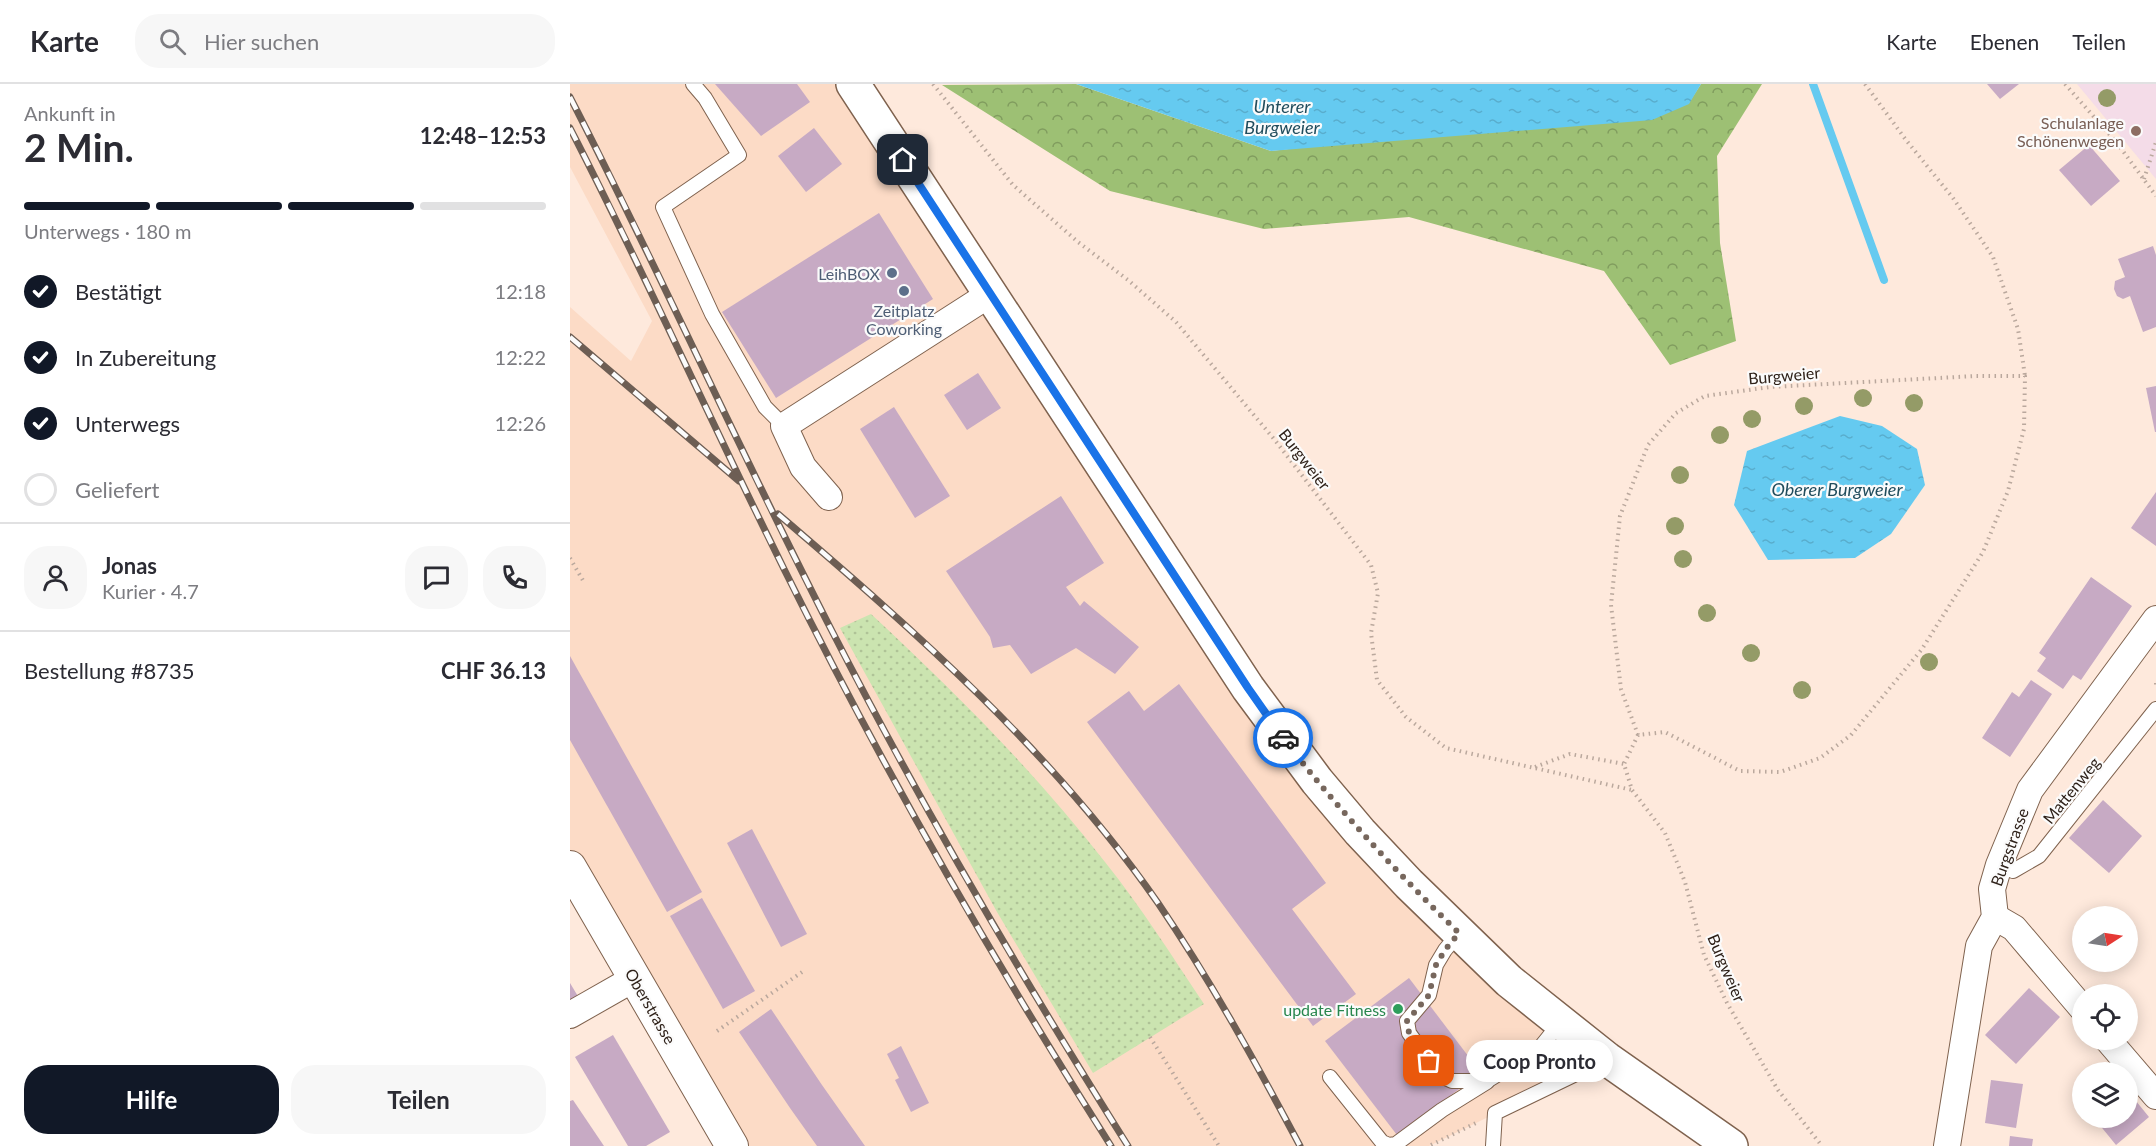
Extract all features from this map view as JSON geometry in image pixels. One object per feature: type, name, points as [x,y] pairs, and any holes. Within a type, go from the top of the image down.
[{"type":"main road","points":[[853,84],[1248,688],[1317,781],[1360,832],[1409,884],[1509,981],[1607,1059],[1731,1146]]},
{"type":"street","points":[[829,497],[803,467],[784,426],[990,294]]},
{"type":"street","name":"Burgstrasse","points":[[1995,917],[1992,889],[1999,865],[2030,790],[2156,619]]},
{"type":"street","name":"Oberstrasse","points":[[570,867],[732,1146]]},
{"type":"street","points":[[1947,1146],[1979,946],[1995,917],[2014,928],[2072,996]]},
{"type":"street","points":[[570,1015],[635,978]]},
{"type":"street","points":[[2117,1050],[2156,1096]]},
{"type":"lane","points":[[693,84],[705,98],[739,155],[663,207],[712,314],[765,407],[784,426]]},
{"type":"lane","name":"Mattenweg","points":[[1999,865],[2013,871],[2039,856],[2156,710]]},
{"type":"lane","points":[[1459,933],[1436,965],[1429,995],[1407,1021],[1409,1033],[1439,1075],[1452,1081],[1487,1081]]},
{"type":"lane","points":[[1330,1077],[1382,1142],[1389,1145],[1395,1144],[1448,1106],[1525,1060],[1539,1049],[1560,1023]]},
{"type":"lane","points":[[1493,1146],[1495,1113],[1607,1059]]},
{"type":"path","name":"Burgweier","points":[[933,84],[1013,185],[1078,243],[1128,280],[1176,322],[1274,439],[1371,565],[1378,593],[1371,633],[1377,680],[1406,717],[1446,748],[1632,790]]},
{"type":"path","points":[[1534,768],[1570,754],[1624,764],[1638,735],[1665,732],[1740,771],[1780,772],[1820,758],[1851,735],[1922,649],[1983,552],[2008,491],[2024,429],[2025,376],[2018,329],[1993,257],[1953,198],[1865,84]]},
{"type":"path","points":[[2065,84],[2116,143],[2156,196]]},
{"type":"path","points":[[2144,179],[2156,142]]},
{"type":"path","name":"Burgweier","points":[[1638,735],[1622,689],[1611,605],[1620,516],[1648,445],[1676,412],[1705,396],[1770,387],[1976,375],[2025,376]]},
{"type":"path","points":[[570,558],[585,584]]},
{"type":"path","name":"Burgweier","points":[[1624,764],[1632,790],[1665,833],[1685,882],[1704,955],[1727,1003],[1778,1090],[1822,1146]]},
{"type":"path","points":[[717,1031],[805,970]]},
{"type":"path","points":[[1150,1037],[1219,1146]]},
{"type":"path","points":[[1429,1146],[1495,1113]]},
{"type":"shaded area","points":[[570,84],[853,84],[1282,735],[1607,1059],[1429,1146],[732,1146],[570,867],[570,307],[631,361],[652,321],[570,167]]},
{"type":"shaded area","name":"Schulanlage Schönenwegen","points":[[2077,84],[2156,84],[2156,179]]},
{"type":"green space","points":[[1076,84],[1271,151],[1688,104],[1701,84],[1762,84],[1717,156],[1720,243],[1736,341],[1670,365],[1604,271],[1409,217],[1264,229],[1110,191],[942,85]]},
{"type":"green space","points":[[871,614],[963,703],[1022,764],[1078,828],[1131,896],[1204,1004],[1093,1073],[997,912],[840,628]]},
{"type":"water","name":"Unterer Burgweier","points":[[1076,84],[1701,84],[1689,104],[1652,120],[1271,151]]},
{"type":"water","name":"Oberer Burgweier","points":[[1840,416],[1882,426],[1917,449],[1925,485],[1891,534],[1855,558],[1768,560],[1734,505],[1747,451]]},
{"type":"building","points":[[715,84],[797,84],[810,102],[761,136]]},
{"type":"building","points":[[1987,84],[2019,84],[2000,99]]},
{"type":"building","points":[[814,128],[842,164],[806,192],[778,156]]},
{"type":"building","points":[[2089,145],[2120,181],[2091,206],[2059,170]]},
{"type":"building","points":[[879,213],[933,299],[776,398],[722,312]]},
{"type":"building","points":[[2153,246],[2156,255],[2156,327],[2143,332],[2130,296],[2123,299],[2117,296],[2114,289],[2115,281],[2125,277],[2118,259]]},
{"type":"building","points":[[978,373],[1001,408],[967,430],[944,395]]},
{"type":"building","points":[[2156,386],[2156,432],[2155,432],[2146,388]]},
{"type":"building","points":[[894,407],[950,496],[915,518],[860,429]]},
{"type":"building","points":[[2156,492],[2156,546],[2131,528]]},
{"type":"building","points":[[1061,496],[1104,563],[1066,587],[1080,606],[1084,601],[1139,647],[1115,674],[1076,648],[1031,674],[1010,645],[993,648],[990,637],[946,571]]},
{"type":"building","points":[[2091,577],[2132,606],[2081,680],[2073,675],[2063,689],[2037,671],[2046,658],[2039,653]]},
{"type":"building","points":[[570,656],[702,892],[667,912],[570,740]]},
{"type":"building","points":[[2031,680],[2052,694],[2010,757],[1982,738],[2012,692],[2019,697]]},
{"type":"building","points":[[1179,684],[1326,883],[1292,909],[1356,994],[1313,1026],[1087,722],[1129,691],[1144,711]]},
{"type":"building","points":[[2103,800],[2142,836],[2109,873],[2069,838]]},
{"type":"building","points":[[752,829],[807,934],[781,947],[727,843]]},
{"type":"building","points":[[702,898],[755,991],[723,1009],[670,916]]},
{"type":"building","points":[[1409,978],[1481,1073],[1397,1135],[1325,1041]]},
{"type":"building","points":[[570,983],[579,998],[570,1003]]},
{"type":"building","points":[[2029,988],[2060,1017],[2016,1064],[1985,1035]]},
{"type":"building","points":[[771,1009],[865,1146],[817,1146],[790,1108],[739,1032]]},
{"type":"building","points":[[613,1035],[670,1132],[646,1146],[628,1146],[575,1057]]},
{"type":"building","points":[[901,1046],[929,1103],[911,1112],[895,1080],[899,1078],[887,1054]]},
{"type":"building","points":[[1991,1080],[2023,1084],[2016,1128],[1985,1123]]},
{"type":"building","points":[[573,1100],[604,1146],[570,1146],[570,1101]]},
{"type":"building","points":[[2138,1104],[2149,1117],[2138,1126]]},
{"type":"building","points":[[2102,1128],[2136,1128],[2116,1145]]},
{"type":"building","points":[[2010,1136],[2033,1139],[2032,1146],[2009,1146]]},
{"type":"waterway","points":[[1813,84],[1884,280]]},
{"type":"railway","points":[[570,97],[799,566],[867,699],[975,893],[1128,1146]]},
{"type":"railway","points":[[570,128],[822,645],[900,791],[982,935],[1111,1146]]},
{"type":"railway","points":[[570,337],[739,481]]},
{"type":"railway","points":[[778,514],[931,649],[1028,745],[1074,795],[1117,848],[1178,932],[1267,1084],[1300,1146]]},
{"type":"way so far","points":[[1283,738],[1360,832],[1459,933],[1436,965],[1429,995],[1407,1021],[1409,1033],[1429,1061]]},
{"type":"place","name":"Schulanlage Schönenwegen","points":[[2136,131]]},
{"type":"place","name":"LeihBOX","points":[[892,273]]},
{"type":"place","name":"Zeitplatz Coworking","points":[[904,291]]},
{"type":"place","name":"update Fitness","points":[[1398,1009]]},
{"type":"place","name":"Coop Pronto","points":[[1429,1061]]},
{"type":"route","points":[[903,160],[1283,738]]}]
